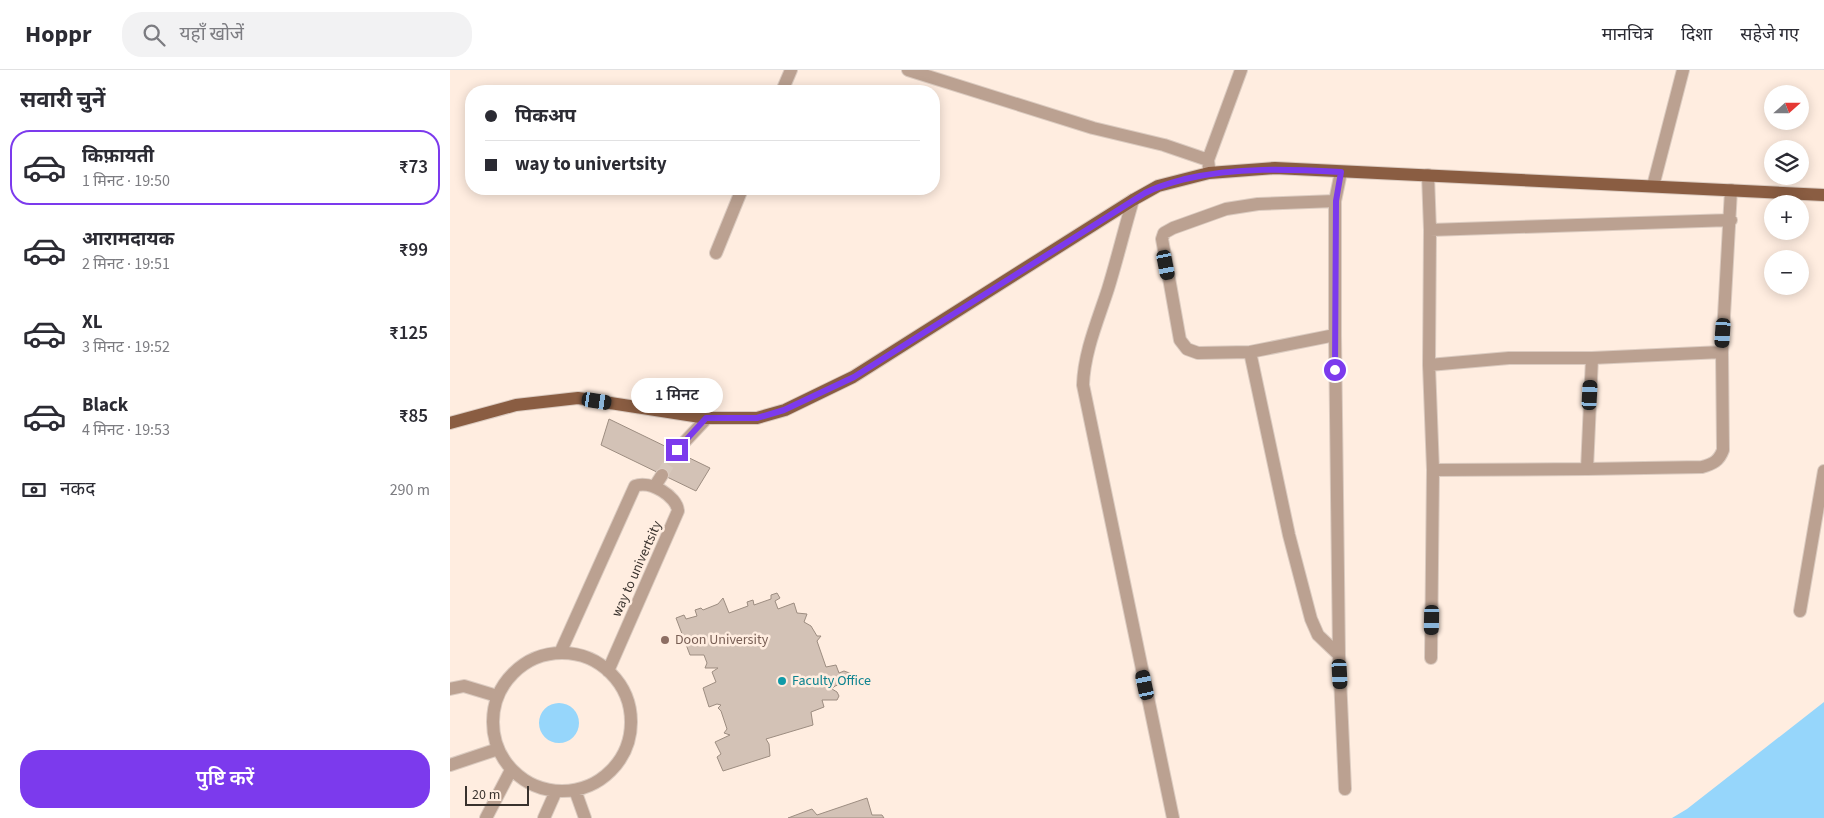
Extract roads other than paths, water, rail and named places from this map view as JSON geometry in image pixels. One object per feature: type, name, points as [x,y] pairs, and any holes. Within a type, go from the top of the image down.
[{"type":"main road","points":[[450,423],[516,405],[578,398],[706,418],[757,418],[784,410],[854,377],[1158,186],[1210,173],[1275,168],[1824,195]]},
{"type":"street","points":[[785,85],[791,70]]},
{"type":"street","points":[[908,70],[930,73],[1094,128],[1164,145],[1208,160]]},
{"type":"street","points":[[1210,173],[1208,160],[1241,70]]},
{"type":"street","points":[[1653,186],[1683,70]]},
{"type":"street","points":[[1341,172],[1336,201],[1335,334],[1339,655],[1345,789]]},
{"type":"street","points":[[1428,176],[1433,470],[1431,658]]},
{"type":"street","points":[[1433,470],[1702,467],[1715,463],[1720,458],[1723,450],[1722,352],[1731,220],[1731,190]]},
{"type":"street","points":[[716,253],[740,195]]},
{"type":"street","points":[[1133,200],[1087,353],[1083,385],[1173,818]]},
{"type":"street","points":[[1335,334],[1250,352],[1192,352],[1183,346],[1180,340],[1162,246],[1162,236],[1173,228],[1226,209],[1258,204],[1336,201]]},
{"type":"street","points":[[1430,230],[1731,220]]},
{"type":"street","points":[[1250,352],[1289,535],[1311,619],[1318,635],[1339,655]]},
{"type":"street","points":[[1430,365],[1509,358],[1592,358],[1722,352]]},
{"type":"street","points":[[1587,469],[1592,358]]},
{"type":"street","points":[[677,450],[706,418]]},
{"type":"street","points":[[1800,611],[1824,471]]},
{"type":"street","points":[[560,653],[635,486],[639,484],[655,486],[662,475]]},
{"type":"street","name":"way to univertsity","points":[[608,671],[678,511],[676,502],[655,486]]},
{"type":"street","points":[[560,653],[578,654],[594,661],[619,682],[626,696],[631,726],[623,755],[614,768],[603,778],[590,786],[575,790],[556,791],[529,783],[511,770],[498,749],[493,733],[493,721],[498,696],[512,673],[534,658],[560,653]]},
{"type":"street","points":[[450,689],[464,686],[498,696]]},
{"type":"street","points":[[450,766],[498,749]]},
{"type":"street","points":[[486,818],[511,770]]},
{"type":"street","points":[[575,790],[585,818]]},
{"type":"street","points":[[544,818],[556,791]]},
{"type":"water","points":[[1824,702],[1824,818],[1672,818],[1687,809]]},
{"type":"water","points":[[559,703],[570,706],[576,712],[579,723],[576,734],[570,740],[559,743],[548,740],[542,734],[539,723],[542,712],[548,706]]},
{"type":"tunnel","points":[[662,475],[677,450]]},
{"type":"place","name":"Doon University","points":[[665,640]]},
{"type":"place","name":"Faculty Office","points":[[782,681]]}]
